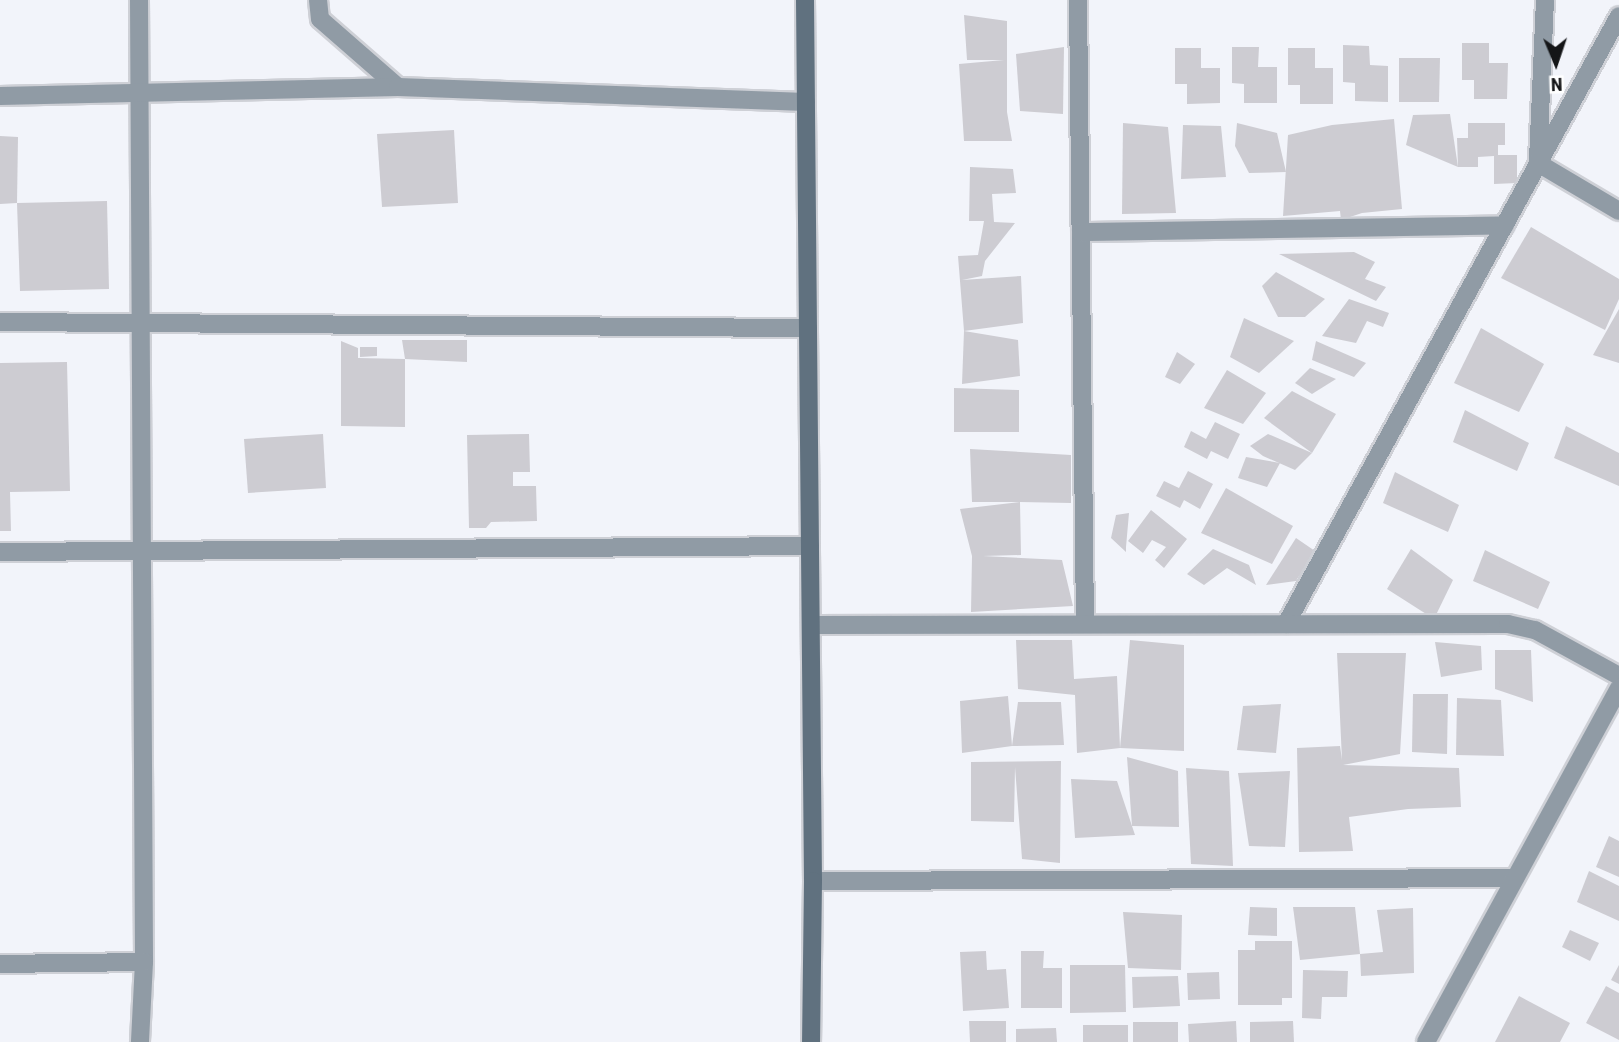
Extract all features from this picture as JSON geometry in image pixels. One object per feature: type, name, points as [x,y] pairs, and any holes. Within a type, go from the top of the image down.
[{"type":"street","points":[[139,0],[144,962],[140,1042]]},
{"type":"street","points":[[318,0],[320,19],[398,87]]},
{"type":"street","points":[[805,0],[813,881],[811,1042]]},
{"type":"street","points":[[1078,0],[1085,624]]},
{"type":"street","points":[[1538,163],[1545,0]]},
{"type":"street","points":[[1286,624],[1619,16]]},
{"type":"street","points":[[0,96],[398,87],[806,102]]},
{"type":"street","points":[[1538,163],[1619,211]]},
{"type":"street","points":[[1081,232],[1505,225]]},
{"type":"street","points":[[0,322],[808,328]]},
{"type":"street","points":[[0,552],[810,546]]},
{"type":"street","points":[[811,625],[1508,624],[1535,630],[1619,676]]},
{"type":"street","points":[[1426,1042],[1619,688]]},
{"type":"street","points":[[813,881],[1515,878]]},
{"type":"street","points":[[0,964],[144,962]]},
{"type":"building","points":[[964,15],[1007,21],[1007,112],[1012,141],[964,141],[959,64],[1004,60],[967,60]]},
{"type":"building","points":[[1462,43],[1489,43],[1489,63],[1508,63],[1507,99],[1474,99],[1474,80],[1462,80]]},
{"type":"building","points":[[1343,45],[1369,46],[1370,65],[1388,66],[1388,102],[1355,101],[1355,83],[1343,82]]},
{"type":"building","points":[[1064,47],[1063,114],[1020,111],[1016,54]]},
{"type":"building","points":[[1232,47],[1259,47],[1258,67],[1277,67],[1277,103],[1244,103],[1244,84],[1232,83]]},
{"type":"building","points":[[1175,48],[1201,48],[1201,68],[1220,68],[1220,103],[1187,104],[1187,84],[1175,84]]},
{"type":"building","points":[[1288,48],[1315,48],[1315,68],[1333,68],[1333,104],[1300,104],[1300,85],[1288,85]]},
{"type":"building","points":[[1399,58],[1440,58],[1439,102],[1399,102]]},
{"type":"building","points":[[1450,114],[1458,167],[1406,145],[1413,115]]},
{"type":"building","points":[[1394,119],[1402,209],[1362,213],[1341,220],[1340,211],[1283,216],[1288,135],[1332,125]]},
{"type":"building","points":[[1123,123],[1168,127],[1176,213],[1122,214]]},
{"type":"building","points":[[1237,123],[1277,133],[1286,172],[1249,173],[1235,146]]},
{"type":"building","points":[[1468,123],[1505,123],[1505,145],[1498,145],[1498,155],[1517,155],[1517,183],[1494,184],[1494,156],[1478,157],[1478,167],[1458,167],[1457,138],[1468,138]]},
{"type":"building","points":[[1183,125],[1221,126],[1226,177],[1181,179]]},
{"type":"building","points":[[454,130],[458,203],[382,207],[377,134]]},
{"type":"building","points":[[0,136],[18,137],[17,203],[0,204]]},
{"type":"building","points":[[970,167],[1013,169],[1016,193],[992,194],[994,222],[1015,223],[985,261],[982,276],[962,280],[1021,276],[1023,323],[964,331],[958,256],[978,255],[984,221],[969,221]]},
{"type":"building","points":[[107,201],[109,289],[20,291],[17,203]]},
{"type":"building","points":[[1531,227],[1619,279],[1619,299],[1605,330],[1501,278]]},
{"type":"building","points":[[1354,252],[1375,262],[1365,279],[1386,287],[1376,301],[1279,254]]},
{"type":"building","points":[[1276,272],[1325,299],[1305,317],[1278,317],[1262,286]]},
{"type":"building","points":[[1349,299],[1389,313],[1383,327],[1367,321],[1356,343],[1322,336]]},
{"type":"building","points":[[1619,309],[1619,363],[1593,355]]},
{"type":"building","points":[[1244,318],[1294,341],[1259,373],[1230,357]]},
{"type":"building","points":[[1481,328],[1544,364],[1519,412],[1454,383]]},
{"type":"building","points":[[964,331],[1018,340],[1020,376],[962,384]]},
{"type":"building","points":[[402,340],[467,340],[467,362],[405,359]]},
{"type":"building","points":[[341,341],[358,348],[358,358],[405,359],[405,427],[341,426]]},
{"type":"building","points":[[1316,341],[1366,363],[1354,377],[1312,360]]},
{"type":"building","points":[[360,347],[377,347],[377,356],[360,357]]},
{"type":"building","points":[[1177,352],[1195,364],[1180,384],[1165,377]]},
{"type":"building","points":[[67,362],[70,491],[10,492],[11,531],[0,531],[0,363]]},
{"type":"building","points":[[1310,368],[1336,379],[1312,394],[1295,383]]},
{"type":"building","points":[[1227,370],[1266,393],[1243,424],[1204,408]]},
{"type":"building","points":[[954,388],[1019,390],[1019,432],[954,432]]},
{"type":"building","points":[[1292,391],[1336,414],[1312,453],[1264,418]]},
{"type":"building","points":[[1465,410],[1529,443],[1517,471],[1453,442]]},
{"type":"building","points":[[1215,422],[1240,434],[1228,459],[1211,451],[1207,459],[1184,447],[1191,431],[1206,439]]},
{"type":"building","points":[[1566,426],[1619,453],[1619,486],[1554,458]]},
{"type":"building","points":[[323,434],[326,488],[248,493],[244,439]]},
{"type":"building","points":[[529,434],[530,472],[513,472],[513,486],[536,486],[537,521],[491,522],[486,528],[469,528],[467,435]]},
{"type":"building","points":[[1268,434],[1312,453],[1295,470],[1263,456],[1250,446]]},
{"type":"building","points":[[970,449],[1071,455],[1071,503],[972,502]]},
{"type":"building","points":[[1246,457],[1280,463],[1267,487],[1238,478]]},
{"type":"building","points":[[1188,471],[1213,484],[1200,509],[1184,500],[1180,508],[1156,496],[1164,481],[1179,488]]},
{"type":"building","points":[[1395,472],[1459,505],[1448,532],[1383,503]]},
{"type":"building","points":[[1226,488],[1293,526],[1272,564],[1201,533]]},
{"type":"building","points":[[1020,502],[1021,555],[983,556],[1062,560],[1073,606],[971,612],[972,556],[960,509]]},
{"type":"building","points":[[1151,510],[1187,539],[1164,568],[1155,560],[1166,547],[1152,540],[1143,553],[1128,541]]},
{"type":"building","points":[[1129,513],[1126,552],[1111,538],[1116,515]]},
{"type":"building","points":[[1296,538],[1315,551],[1296,581],[1266,585]]},
{"type":"building","points":[[1213,549],[1249,565],[1256,585],[1227,568],[1204,585],[1187,574]]},
{"type":"building","points":[[1411,549],[1453,580],[1434,619],[1387,589]]},
{"type":"building","points":[[1485,550],[1550,582],[1538,609],[1473,581]]},
{"type":"building","points":[[1016,640],[1072,640],[1074,679],[1117,676],[1120,748],[1077,753],[1075,695],[1018,689]]},
{"type":"building","points":[[1130,640],[1184,645],[1184,751],[1120,748]]},
{"type":"building","points":[[1435,642],[1481,646],[1482,670],[1441,677]]},
{"type":"building","points":[[1495,650],[1531,650],[1533,702],[1495,689]]},
{"type":"building","points":[[1337,653],[1406,653],[1400,754],[1343,765],[1459,768],[1461,807],[1408,809],[1349,817],[1353,851],[1299,852],[1297,748],[1340,746],[1342,760]]},
{"type":"building","points":[[1413,694],[1448,694],[1447,754],[1412,752]]},
{"type":"building","points":[[1008,696],[1012,746],[962,753],[960,701]]},
{"type":"building","points":[[1457,698],[1501,700],[1504,756],[1456,755]]},
{"type":"building","points":[[1018,702],[1061,702],[1064,745],[1012,746]]},
{"type":"building","points":[[1281,704],[1276,753],[1237,750],[1243,706]]},
{"type":"building","points":[[1127,757],[1178,771],[1179,827],[1132,826]]},
{"type":"building","points":[[1061,761],[1060,863],[1022,859],[1015,767],[1014,822],[971,821],[971,762]]},
{"type":"building","points":[[1186,768],[1229,771],[1233,866],[1191,864]]},
{"type":"building","points":[[1290,771],[1285,847],[1249,846],[1238,773]]},
{"type":"building","points":[[1071,779],[1117,781],[1135,835],[1075,838]]},
{"type":"building","points":[[1609,836],[1619,841],[1619,877],[1596,867]]},
{"type":"building","points":[[1589,871],[1619,886],[1619,921],[1577,902]]},
{"type":"building","points":[[1250,907],[1277,908],[1277,936],[1248,935]]},
{"type":"building","points":[[1293,907],[1355,907],[1360,954],[1300,960]]},
{"type":"building","points":[[1413,908],[1414,973],[1361,976],[1360,954],[1383,952],[1377,910]]},
{"type":"building","points":[[1123,912],[1182,915],[1181,970],[1128,968]]},
{"type":"building","points":[[1570,930],[1599,943],[1590,961],[1562,947]]},
{"type":"building","points":[[1255,941],[1292,941],[1292,998],[1282,998],[1282,1005],[1238,1005],[1238,950],[1255,950]]},
{"type":"building","points":[[986,951],[987,970],[1006,969],[1009,1008],[963,1011],[960,952]]},
{"type":"building","points":[[1021,951],[1044,951],[1043,968],[1062,968],[1062,1008],[1021,1008]]},
{"type":"building","points":[[1070,965],[1125,965],[1126,1012],[1070,1013]]},
{"type":"building","points":[[1619,965],[1619,984],[1611,980]]},
{"type":"building","points":[[1303,970],[1348,971],[1347,997],[1322,997],[1321,1019],[1302,1018]]},
{"type":"building","points":[[1219,972],[1220,999],[1188,1000],[1187,973]]},
{"type":"building","points":[[1178,976],[1180,1006],[1133,1008],[1132,977]]},
{"type":"building","points":[[1606,986],[1619,993],[1619,1040],[1586,1023]]},
{"type":"building","points":[[1519,996],[1570,1023],[1560,1042],[1495,1042]]},
{"type":"building","points":[[969,1021],[1006,1021],[1006,1042],[970,1042]]},
{"type":"building","points":[[1236,1021],[1237,1042],[1189,1042],[1188,1024]]},
{"type":"building","points":[[1293,1021],[1294,1042],[1250,1042],[1250,1022]]},
{"type":"building","points":[[1133,1022],[1178,1022],[1178,1042],[1133,1042]]},
{"type":"building","points":[[1083,1025],[1128,1025],[1128,1042],[1083,1042]]},
{"type":"building","points":[[1056,1028],[1057,1042],[1016,1042],[1016,1029]]}]
